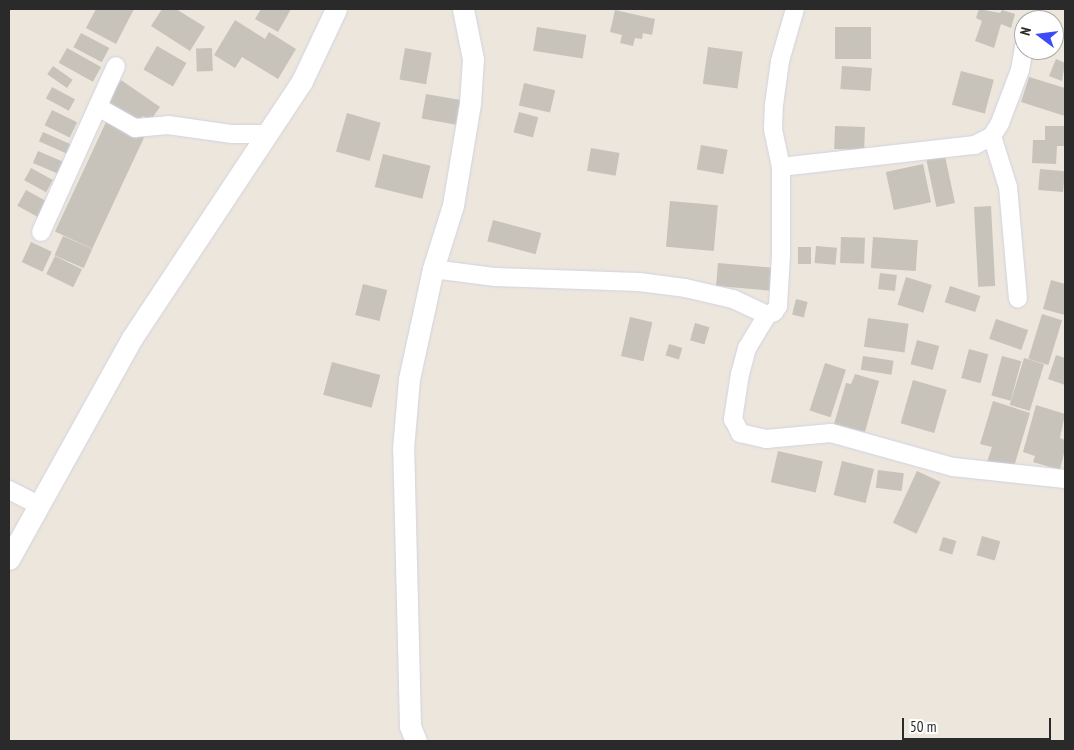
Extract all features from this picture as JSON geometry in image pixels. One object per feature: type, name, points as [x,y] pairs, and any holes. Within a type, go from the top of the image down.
[{"type":"street","points":[[9,559],[132,338],[302,81],[336,9]]},
{"type":"street","points":[[416,741],[410,726],[402,449],[409,379],[433,269],[453,205],[470,103],[473,59],[463,9]]},
{"type":"street","points":[[795,9],[780,61],[774,106],[773,128],[781,167],[779,294],[774,312],[767,315],[748,348],[740,374],[732,419],[740,433],[766,438],[831,433],[953,467],[1065,480]]},
{"type":"street","points":[[781,167],[975,145],[992,136],[1000,123],[1020,70],[1022,60]]},
{"type":"street","points":[[41,232],[116,66]]},
{"type":"street","points":[[98,107],[135,128],[168,125],[232,134],[268,134]]},
{"type":"street","points":[[992,136],[1008,187],[1018,299]]},
{"type":"street","points":[[433,269],[495,277],[640,282],[685,288],[733,300],[767,315]]},
{"type":"street","points":[[9,490],[38,505]]},
{"type":"building","points":[[96,9],[134,9],[116,44],[86,28]]},
{"type":"building","points":[[162,9],[176,9],[205,27],[190,51],[151,26]]},
{"type":"building","points":[[261,9],[291,9],[278,32],[255,19]]},
{"type":"building","points":[[979,9],[1000,13],[1002,10],[1014,14],[1011,28],[1001,24],[994,48],[975,41],[982,21],[976,18]]},
{"type":"building","points":[[615,10],[655,19],[652,35],[643,33],[642,39],[635,38],[633,46],[620,43],[622,35],[610,32]]},
{"type":"building","points":[[235,20],[265,39],[269,32],[296,49],[278,79],[242,57],[235,68],[214,55]]},
{"type":"building","points":[[537,27],[586,35],[583,59],[533,51]]},
{"type":"building","points":[[835,27],[871,27],[871,59],[835,59]]},
{"type":"building","points":[[81,33],[109,48],[102,62],[73,47]]},
{"type":"building","points":[[157,46],[186,63],[173,86],[144,69]]},
{"type":"building","points":[[708,47],[743,52],[738,89],[703,84]]},
{"type":"building","points":[[67,48],[101,67],[93,82],[59,63]]},
{"type":"building","points":[[212,48],[213,71],[197,72],[196,49]]},
{"type":"building","points":[[405,48],[432,53],[426,84],[399,80]]},
{"type":"building","points":[[1056,60],[1065,63],[1062,81],[1049,76]]},
{"type":"building","points":[[53,66],[73,80],[67,88],[47,74]]},
{"type":"building","points":[[842,66],[872,68],[870,91],[840,89]]},
{"type":"building","points":[[961,71],[994,80],[985,114],[952,105]]},
{"type":"building","points":[[1029,77],[1065,88],[1065,116],[1021,102]]},
{"type":"building","points":[[121,80],[160,107],[150,121],[143,116],[138,124],[106,102]]},
{"type":"building","points":[[524,83],[555,90],[550,113],[519,105]]},
{"type":"building","points":[[52,87],[75,99],[69,111],[46,98]]},
{"type":"building","points":[[426,94],[460,100],[456,125],[422,119]]},
{"type":"building","points":[[52,110],[77,122],[70,138],[45,125]]},
{"type":"building","points":[[519,112],[538,117],[533,137],[514,132]]},
{"type":"building","points":[[347,113],[381,123],[370,161],[336,151]]},
{"type":"building","points":[[107,120],[144,137],[92,249],[55,231]]},
{"type":"building","points":[[835,126],[865,127],[864,150],[834,149]]},
{"type":"building","points":[[1045,126],[1065,126],[1065,146],[1057,146],[1056,164],[1032,163],[1033,140],[1045,140]]},
{"type":"building","points":[[43,132],[72,145],[68,154],[39,141]]},
{"type":"building","points":[[701,145],[728,150],[723,174],[697,170]]},
{"type":"building","points":[[591,148],[620,153],[616,176],[587,171]]},
{"type":"building","points":[[38,151],[64,162],[59,174],[33,163]]},
{"type":"building","points":[[383,154],[431,166],[422,199],[375,187]]},
{"type":"building","points":[[945,156],[955,203],[936,207],[926,160]]},
{"type":"building","points":[[923,164],[931,202],[894,210],[886,172]]},
{"type":"building","points":[[31,168],[53,180],[46,192],[24,180]]},
{"type":"building","points":[[1040,169],[1065,171],[1063,192],[1038,190]]},
{"type":"building","points":[[26,190],[48,202],[39,218],[17,206]]},
{"type":"building","points":[[670,201],[718,205],[714,251],[666,247]]},
{"type":"building","points":[[991,206],[995,286],[978,287],[974,207]]},
{"type":"building","points":[[493,220],[541,233],[536,254],[487,241]]},
{"type":"building","points":[[63,236],[92,249],[84,268],[54,255]]},
{"type":"building","points":[[841,237],[865,238],[864,264],[840,263]]},
{"type":"building","points":[[873,237],[918,240],[916,271],[871,268]]},
{"type":"building","points":[[31,242],[52,252],[43,272],[22,262]]},
{"type":"building","points":[[816,246],[837,248],[835,265],[815,263]]},
{"type":"building","points":[[798,247],[811,247],[811,264],[798,264]]},
{"type":"building","points":[[55,256],[82,269],[73,287],[46,274]]},
{"type":"building","points":[[718,263],[773,268],[771,291],[716,286]]},
{"type":"building","points":[[880,273],[897,275],[895,291],[878,289]]},
{"type":"building","points":[[906,277],[932,285],[923,313],[898,305]]},
{"type":"building","points":[[1051,280],[1065,284],[1065,315],[1043,309]]},
{"type":"building","points":[[363,284],[387,290],[380,321],[355,315]]},
{"type":"building","points":[[950,286],[980,296],[975,312],[945,302]]},
{"type":"building","points":[[796,299],[808,302],[804,317],[792,315]]},
{"type":"building","points":[[1042,314],[1062,320],[1048,365],[1028,359]]},
{"type":"building","points":[[630,317],[652,322],[643,361],[621,356]]},
{"type":"building","points":[[868,318],[909,324],[905,352],[864,347]]},
{"type":"building","points":[[996,319],[1028,330],[1021,350],[989,339]]},
{"type":"building","points":[[695,323],[709,327],[704,344],[690,340]]},
{"type":"building","points":[[917,340],[939,346],[933,370],[911,364]]},
{"type":"building","points":[[669,344],[682,348],[679,360],[665,355]]},
{"type":"building","points":[[969,349],[988,354],[981,383],[961,378]]},
{"type":"building","points":[[1056,355],[1065,358],[1065,385],[1048,379]]},
{"type":"building","points":[[863,356],[894,361],[891,375],[861,370]]},
{"type":"building","points":[[1002,356],[1021,361],[1011,401],[991,396]]},
{"type":"building","points":[[1024,358],[1044,364],[1030,411],[1010,405]]},
{"type":"building","points":[[332,362],[380,375],[371,408],[323,395]]},
{"type":"building","points":[[825,363],[846,370],[830,417],[810,411]]},
{"type":"building","points":[[855,374],[879,381],[865,432],[834,424],[846,383],[851,384]]},
{"type":"building","points":[[913,380],[947,390],[934,433],[901,423]]},
{"type":"building","points":[[993,401],[1030,413],[1013,470],[987,462],[992,447],[980,444]]},
{"type":"building","points":[[1036,405],[1065,414],[1060,438],[1065,440],[1065,449],[1060,470],[1033,462],[1035,456],[1023,452]]},
{"type":"building","points":[[778,451],[823,461],[816,493],[771,482]]},
{"type":"building","points":[[842,461],[874,469],[866,503],[834,495]]},
{"type":"building","points":[[878,470],[904,473],[902,491],[876,488]]},
{"type":"building","points":[[917,471],[941,482],[916,534],[893,523]]},
{"type":"building","points":[[982,536],[1000,541],[995,560],[976,555]]},
{"type":"building","points":[[943,537],[956,541],[952,554],[939,550]]}]
